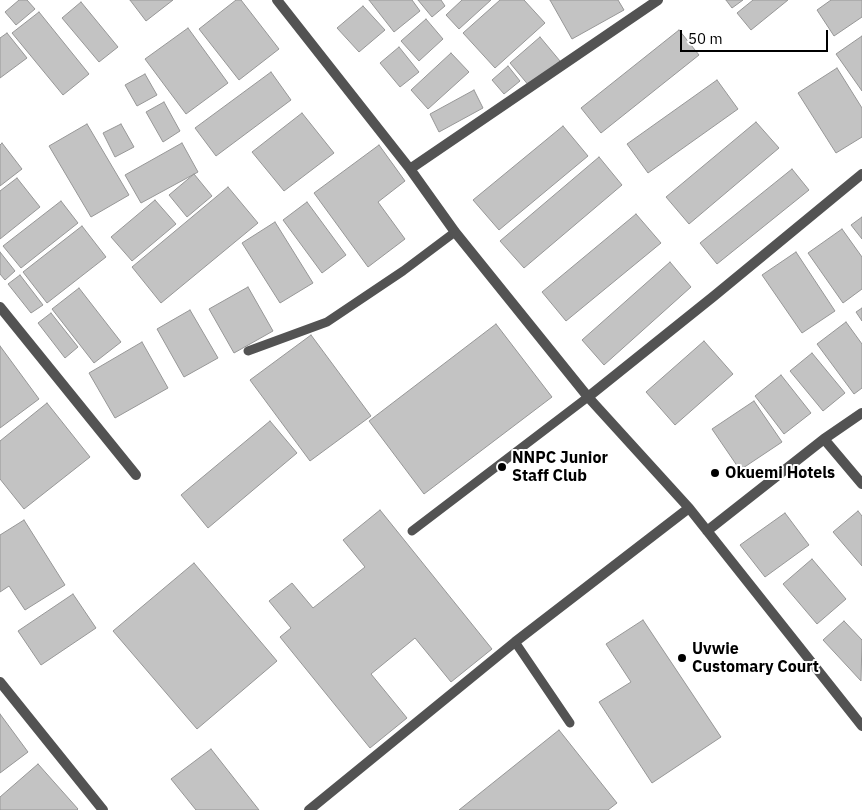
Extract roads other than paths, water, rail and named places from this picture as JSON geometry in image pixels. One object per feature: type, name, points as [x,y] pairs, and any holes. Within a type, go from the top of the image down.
[{"type":"street","points":[[277,0],[410,169],[455,232],[588,397],[707,531],[862,726]]},
{"type":"street","points":[[410,169],[658,0]]},
{"type":"street","points":[[588,397],[862,174]]},
{"type":"street","points":[[0,307],[136,475]]},
{"type":"street","points":[[707,531],[824,439],[862,413]]},
{"type":"street","points":[[824,439],[862,484]]},
{"type":"street","points":[[309,810],[514,642],[688,508]]},
{"type":"street","points":[[0,682],[103,810]]},
{"type":"lane","points":[[248,351],[327,322],[403,271],[455,232]]},
{"type":"lane","points":[[412,531],[588,397]]},
{"type":"lane","points":[[514,642],[570,723]]},
{"type":"place","name":"NNPC Junior Staff Club","points":[[502,467]]},
{"type":"place","name":"Okuemi Hotels","points":[[715,473]]},
{"type":"place","name":"Uvwie Customary Court","points":[[682,658]]}]
